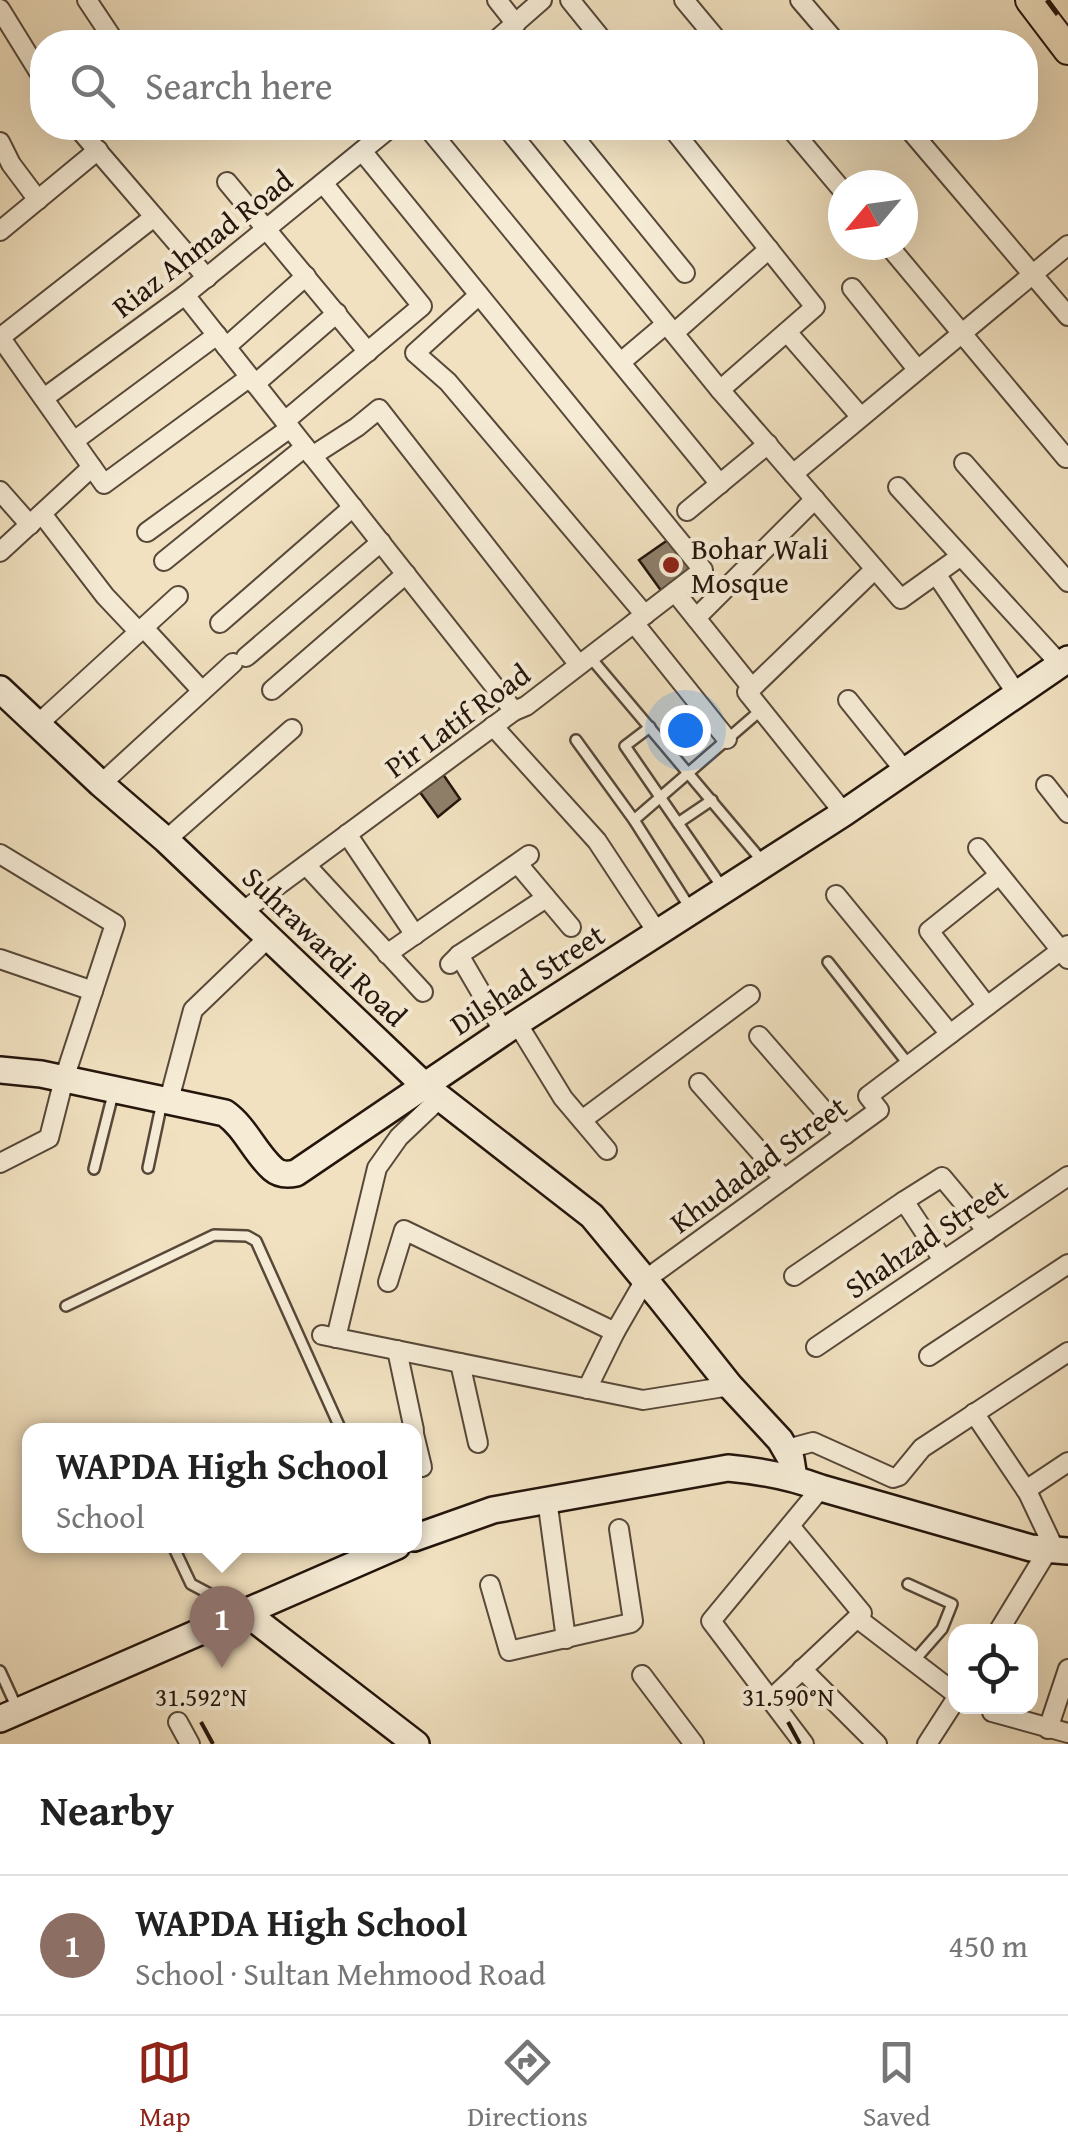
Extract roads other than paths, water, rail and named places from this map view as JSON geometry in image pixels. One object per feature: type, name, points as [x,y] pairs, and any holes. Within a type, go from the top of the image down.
[{"type":"main road","points":[[1030,0],[1068,50]]},
{"type":"street","points":[[88,0],[107,30]]},
{"type":"street","points":[[497,0],[516,24]]},
{"type":"street","points":[[509,30],[542,0]]},
{"type":"street","points":[[570,0],[594,30]]},
{"type":"street","points":[[684,0],[709,30]]},
{"type":"street","points":[[800,0],[826,30]]},
{"type":"street","points":[[0,9],[30,58]]},
{"type":"street","points":[[89,140],[206,278]]},
{"type":"street","name":"Riaz Ahmad Road","points":[[44,398],[185,296],[375,140]]},
{"type":"street","points":[[438,140],[720,484]]},
{"type":"street","points":[[516,140],[720,390],[901,599],[961,556]]},
{"type":"street","points":[[577,140],[686,273]]},
{"type":"street","points":[[682,140],[816,307],[720,390]]},
{"type":"street","points":[[800,140],[828,172]]},
{"type":"street","points":[[918,140],[1068,316]]},
{"type":"street","points":[[0,142],[6,168],[38,200]]},
{"type":"street","points":[[0,231],[98,150]]},
{"type":"street","points":[[362,151],[479,295],[414,353],[448,382],[640,619],[727,739]]},
{"type":"street","points":[[227,182],[368,352]]},
{"type":"street","points":[[147,532],[288,425],[422,306],[323,182]]},
{"type":"street","points":[[154,217],[0,337],[104,484],[252,380],[337,314]]},
{"type":"street","points":[[793,474],[1068,245]]},
{"type":"street","points":[[620,362],[670,328],[769,249]]},
{"type":"street","points":[[901,260],[1066,458]]},
{"type":"street","points":[[74,441],[222,341],[306,276]]},
{"type":"street","points":[[852,288],[917,369]]},
{"type":"street","name":"Pir Latif Road","points":[[242,912],[514,710],[526,706],[703,570],[479,295]]},
{"type":"street","points":[[185,296],[514,710]]},
{"type":"street","points":[[787,332],[860,416]]},
{"type":"street","points":[[164,561],[309,451],[357,427],[379,409],[584,661]]},
{"type":"street","points":[[687,511],[768,444]]},
{"type":"street","points":[[964,463],[1068,582]]},
{"type":"street","points":[[0,552],[92,468]]},
{"type":"street","points":[[898,487],[1064,662]]},
{"type":"street","points":[[0,490],[36,519],[105,596],[202,691]]},
{"type":"street","points":[[696,618],[815,500]]},
{"type":"street","points":[[220,623],[353,508]]},
{"type":"street","points":[[101,784],[202,691],[380,542]]},
{"type":"street","points":[[844,813],[746,692],[875,569]]},
{"type":"street","points":[[272,690],[406,574]]},
{"type":"street","points":[[936,574],[1016,694]]},
{"type":"street","points":[[675,592],[752,688]]},
{"type":"street","points":[[38,724],[178,596]]},
{"type":"street","name":"Dilshad Street","points":[[0,1070],[64,1078],[224,1113],[243,1129],[274,1170],[296,1173],[432,1092],[511,1028],[844,813],[1064,662]]},
{"type":"street","name":"Suhrawardi Road","points":[[0,689],[432,1092],[592,1216],[786,1449],[794,1478]]},
{"type":"street","points":[[848,700],[904,772]]},
{"type":"street","points":[[493,726],[597,841],[657,932]]},
{"type":"street","points":[[166,840],[292,729]]},
{"type":"street","points":[[1046,785],[1068,812]]},
{"type":"street","points":[[348,834],[415,935]]},
{"type":"street","points":[[978,848],[1066,951]]},
{"type":"street","points":[[0,854],[115,924],[64,1078],[49,1138],[0,1163]]},
{"type":"street","points":[[388,954],[524,859],[546,898],[571,927]]},
{"type":"street","points":[[306,864],[422,992]]},
{"type":"street","points":[[987,1006],[929,931],[999,875]]},
{"type":"street","points":[[836,894],[950,1034]]},
{"type":"street","points":[[546,898],[454,960],[607,1150]]},
{"type":"street","points":[[166,1100],[193,1010],[268,937]]},
{"type":"street","name":"Khudadad Street","points":[[645,1280],[880,1110],[868,1096],[1066,951]]},
{"type":"street","points":[[0,960],[93,990]]},
{"type":"street","points":[[582,1120],[750,995]]},
{"type":"street","points":[[759,1036],[845,1135]]},
{"type":"street","points":[[699,1082],[784,1179]]},
{"type":"street","points":[[432,1092],[377,1168],[329,1336],[643,1400],[730,1386]]},
{"type":"street","name":"Shahzad Street","points":[[816,1347],[1068,1176]]},
{"type":"street","points":[[794,1276],[942,1177],[987,1230]]},
{"type":"street","points":[[904,1201],[944,1260]]},
{"type":"street","points":[[388,1282],[404,1230],[615,1332]]},
{"type":"street","points":[[930,1356],[1068,1264]]},
{"type":"street","points":[[587,1389],[645,1280]]},
{"type":"street","points":[[397,1350],[412,1423]]},
{"type":"street","points":[[786,1449],[813,1442],[893,1478],[900,1476],[922,1448],[1068,1352]]},
{"type":"street","points":[[460,1363],[478,1443]]},
{"type":"street","points":[[974,1413],[1026,1490],[1057,1550]]},
{"type":"street","points":[[1026,1490],[1068,1462]]},
{"type":"street","points":[[422,1536],[493,1510],[728,1468],[794,1478],[1031,1548],[1057,1550]]},
{"type":"street","points":[[804,1744],[711,1621],[821,1488]]},
{"type":"street","points":[[547,1499],[566,1639]]},
{"type":"street","points":[[770,1700],[862,1613],[790,1526]]},
{"type":"street","points":[[490,1585],[509,1650],[633,1622],[619,1529]]},
{"type":"street","points":[[1004,1624],[1057,1550]]},
{"type":"street","points":[[9,1715],[379,1553]]},
{"type":"street","points":[[245,1612],[416,1744]]},
{"type":"street","points":[[857,1618],[948,1690]]},
{"type":"street","points":[[802,1669],[878,1744]]},
{"type":"street","points":[[1048,1728],[1068,1669]]},
{"type":"street","points":[[642,1676],[694,1744]]},
{"type":"street","points":[[928,1744],[948,1710]]},
{"type":"street","points":[[999,1714],[1068,1733]]},
{"type":"street","points":[[178,1722],[190,1744]]},
{"type":"lane","points":[[584,661],[650,727],[765,864]]},
{"type":"lane","points":[[634,820],[761,710]]},
{"type":"lane","points":[[650,727],[625,746],[724,890]]},
{"type":"lane","points":[[576,740],[692,910]]},
{"type":"lane","points":[[678,823],[712,800]]},
{"type":"lane","points":[[828,962],[909,1065]]},
{"type":"lane","points":[[94,1170],[114,1089]]},
{"type":"lane","points":[[148,1168],[166,1100]]},
{"type":"lane","points":[[66,1306],[210,1237],[247,1236],[256,1241],[338,1423]]},
{"type":"lane","points":[[176,1553],[191,1584],[245,1612]]},
{"type":"lane","points":[[908,1584],[952,1604],[942,1629],[914,1662]]},
{"type":"lane","points":[[0,1671],[9,1715]]},
{"type":"railway","points":[[1047,0],[1068,28]]},
{"type":"place","name":"Bohar Wali Mosque","points":[[671,565]]},
{"type":"place","name":"WAPDA High School","points":[[222,1668]]}]
